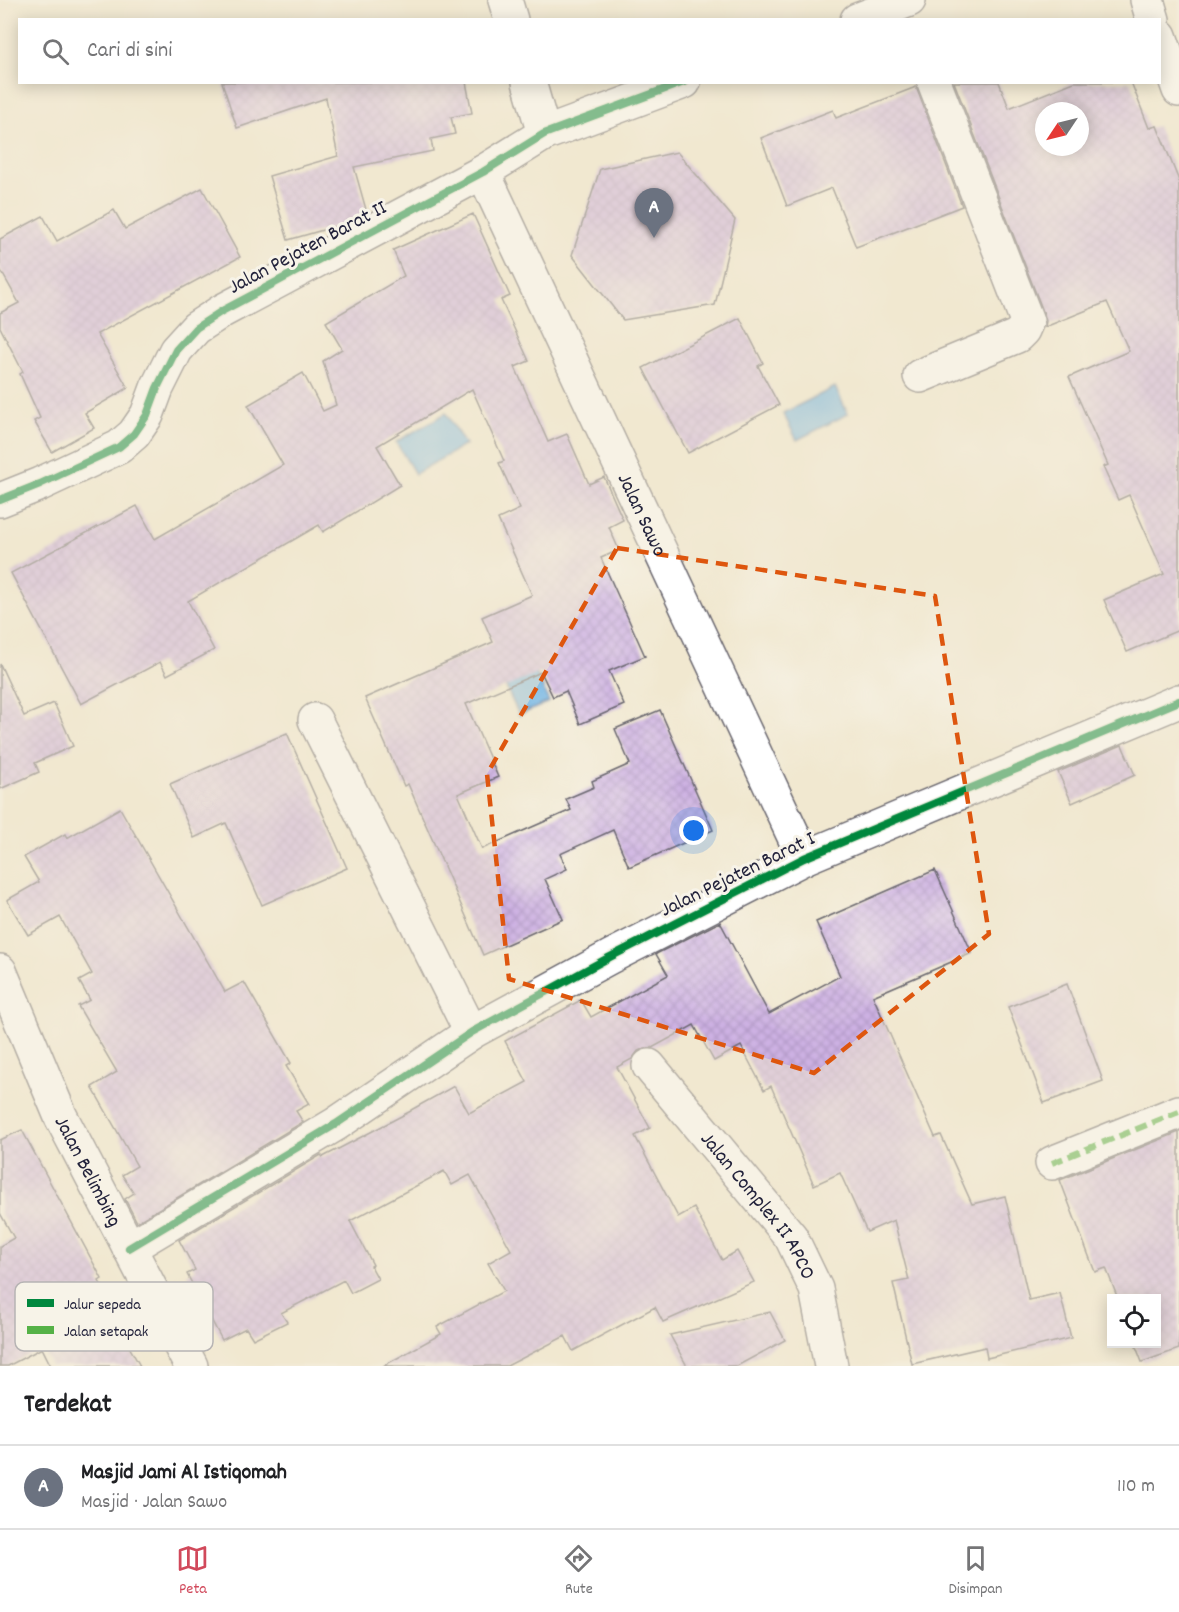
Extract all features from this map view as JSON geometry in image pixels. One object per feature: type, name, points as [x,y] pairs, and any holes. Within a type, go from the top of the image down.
[{"type":"street","points":[[505,0],[510,18]]},
{"type":"street","points":[[1146,0],[1153,18]]},
{"type":"street","points":[[865,18],[907,8]]},
{"type":"street","points":[[1161,38],[1176,75]]},
{"type":"street","points":[[530,84],[544,134]]},
{"type":"street","name":"Jalan Pejaten Barat II","points":[[0,500],[119,447],[134,434],[147,414],[176,350],[196,328],[222,311],[483,172],[544,134],[679,84]]},
{"type":"street","points":[[920,376],[1017,336],[1027,321],[935,84]]},
{"type":"street","name":"Jalan Sawo","points":[[483,172],[804,858]]},
{"type":"street","name":"Jalan Pejaten Barat I","points":[[129,1248],[336,1124],[472,1032],[610,957],[804,858],[1179,701]]},
{"type":"street","points":[[315,720],[472,1032]]},
{"type":"street","name":"Jalan Belimbing","points":[[0,971],[61,1117],[147,1282]]},
{"type":"street","name":"Jalan Complex II APCO","points":[[649,1066],[791,1237],[816,1289],[831,1366]]},
{"type":"street","points":[[1052,1163],[1179,1112]]},
{"type":"street","name":"Jalan Belimbing","points":[[184,1351],[192,1366]]},
{"type":"highlighted area","points":[[617,548],[935,596],[989,934],[814,1073],[509,979],[487,774]]},
{"type":"water","points":[[835,387],[848,414],[797,440],[783,413]]},
{"type":"water","points":[[446,413],[465,445],[415,474],[396,442]]},
{"type":"water","points":[[531,661],[549,702],[519,715],[500,674]]},
{"type":"building","points":[[223,84],[466,84],[472,113],[451,117],[455,134],[431,139],[433,151],[354,167],[367,213],[347,223],[288,240],[269,176],[338,156],[326,98],[237,128]]},
{"type":"building","points":[[955,84],[1000,84],[1009,108],[1069,84],[1132,84],[1149,128],[1157,126],[1179,181],[1179,630],[1127,652],[1104,600],[1164,574],[1129,495],[1118,500],[1103,467],[1108,465],[1069,377],[1129,351],[1107,302],[1045,327],[1044,314]]},
{"type":"building","points":[[916,87],[962,206],[856,247],[832,188],[787,206],[761,138],[833,110],[836,118]]},
{"type":"building","points":[[677,152],[735,220],[715,305],[623,320],[572,255],[600,169]]},
{"type":"building","points":[[202,188],[240,257],[97,334],[128,388],[85,413],[94,428],[52,452],[34,421],[40,418],[20,374],[23,372],[0,327],[0,313],[19,303],[0,269],[0,239],[43,216],[57,241],[114,210],[125,229]]},
{"type":"building","points":[[473,214],[510,296],[501,300],[529,361],[515,367],[548,442],[567,434],[589,484],[604,477],[623,520],[609,527],[619,550],[601,558],[645,656],[609,671],[624,705],[580,724],[566,691],[553,697],[541,672],[466,704],[498,777],[458,794],[482,849],[571,810],[566,799],[594,787],[592,781],[630,764],[615,729],[660,710],[713,830],[629,867],[613,830],[560,854],[567,869],[545,879],[563,919],[483,955],[408,784],[404,786],[365,698],[493,642],[482,617],[532,595],[498,519],[520,509],[499,463],[504,461],[472,389],[377,446],[400,485],[323,532],[319,525],[188,601],[214,650],[167,675],[160,662],[81,704],[11,573],[137,506],[155,539],[283,465],[248,405],[303,373],[323,411],[336,405],[323,361],[342,349],[326,322],[404,276],[393,250]]},
{"type":"building","points":[[740,318],[763,363],[758,366],[779,405],[688,453],[643,368]]},
{"type":"building","points":[[0,664],[24,716],[54,703],[73,746],[35,763],[39,772],[0,789]]},
{"type":"building","points":[[287,733],[347,868],[262,905],[226,823],[194,838],[170,784]]},
{"type":"building","points":[[1122,745],[1135,775],[1072,803],[1058,772]]},
{"type":"building","points":[[120,808],[225,992],[244,982],[291,1063],[286,1066],[309,1104],[296,1111],[303,1122],[137,1222],[125,1199],[134,1193],[122,1175],[137,1166],[92,1087],[117,1072],[78,1006],[90,1000],[79,981],[92,974],[60,917],[28,935],[7,900],[39,882],[24,857],[65,834],[67,838]]},
{"type":"building","points":[[935,870],[972,953],[873,996],[935,1137],[941,1135],[972,1204],[1005,1196],[1029,1300],[1060,1293],[1071,1338],[987,1358],[985,1347],[912,1364],[893,1283],[909,1280],[894,1220],[867,1232],[840,1173],[814,1185],[771,1086],[764,1090],[741,1046],[714,1061],[694,1025],[652,1048],[638,1051],[632,1059],[617,1067],[650,1128],[635,1136],[678,1217],[694,1208],[722,1260],[737,1251],[754,1282],[663,1322],[655,1307],[573,1351],[565,1336],[507,1366],[383,1366],[441,1334],[437,1327],[504,1291],[488,1263],[511,1250],[470,1175],[452,1185],[444,1171],[350,1221],[378,1279],[351,1293],[344,1280],[281,1313],[287,1322],[253,1339],[246,1328],[222,1340],[213,1323],[213,1282],[191,1282],[187,1274],[195,1270],[179,1240],[321,1155],[323,1157],[454,1086],[469,1113],[527,1082],[505,1041],[581,1000],[591,1017],[668,975],[656,954],[720,922],[769,1014],[840,976],[816,922]]},
{"type":"building","points":[[1067,984],[1103,1081],[1044,1103],[1008,1007]]},
{"type":"building","points":[[22,1130],[102,1279],[100,1282],[15,1282],[15,1351],[36,1351],[8,1366],[0,1366],[0,1246],[14,1238],[0,1213],[0,1140]]},
{"type":"building","points":[[1179,1132],[1179,1349],[1142,1362],[1137,1348],[1161,1348],[1161,1294],[1116,1294],[1106,1268],[1095,1272],[1060,1180]]},
{"type":"building","points":[[770,1312],[785,1340],[737,1366],[687,1366],[670,1335]]},
{"type":"building","points":[[44,1351],[132,1351],[140,1366],[51,1366]]},
{"type":"marked path","points":[[1052,1163],[1179,1112]]},
{"type":"cycle path","points":[[0,500],[119,447],[134,434],[147,415],[157,388],[176,350],[196,328],[222,311],[483,172],[544,134],[679,84]]},
{"type":"cycle path","points":[[129,1248],[336,1124],[472,1032],[610,957],[804,858],[1179,701]]},
{"type":"place","name":"Masjid Jami Al Istiqomah","points":[[654,238]]}]
